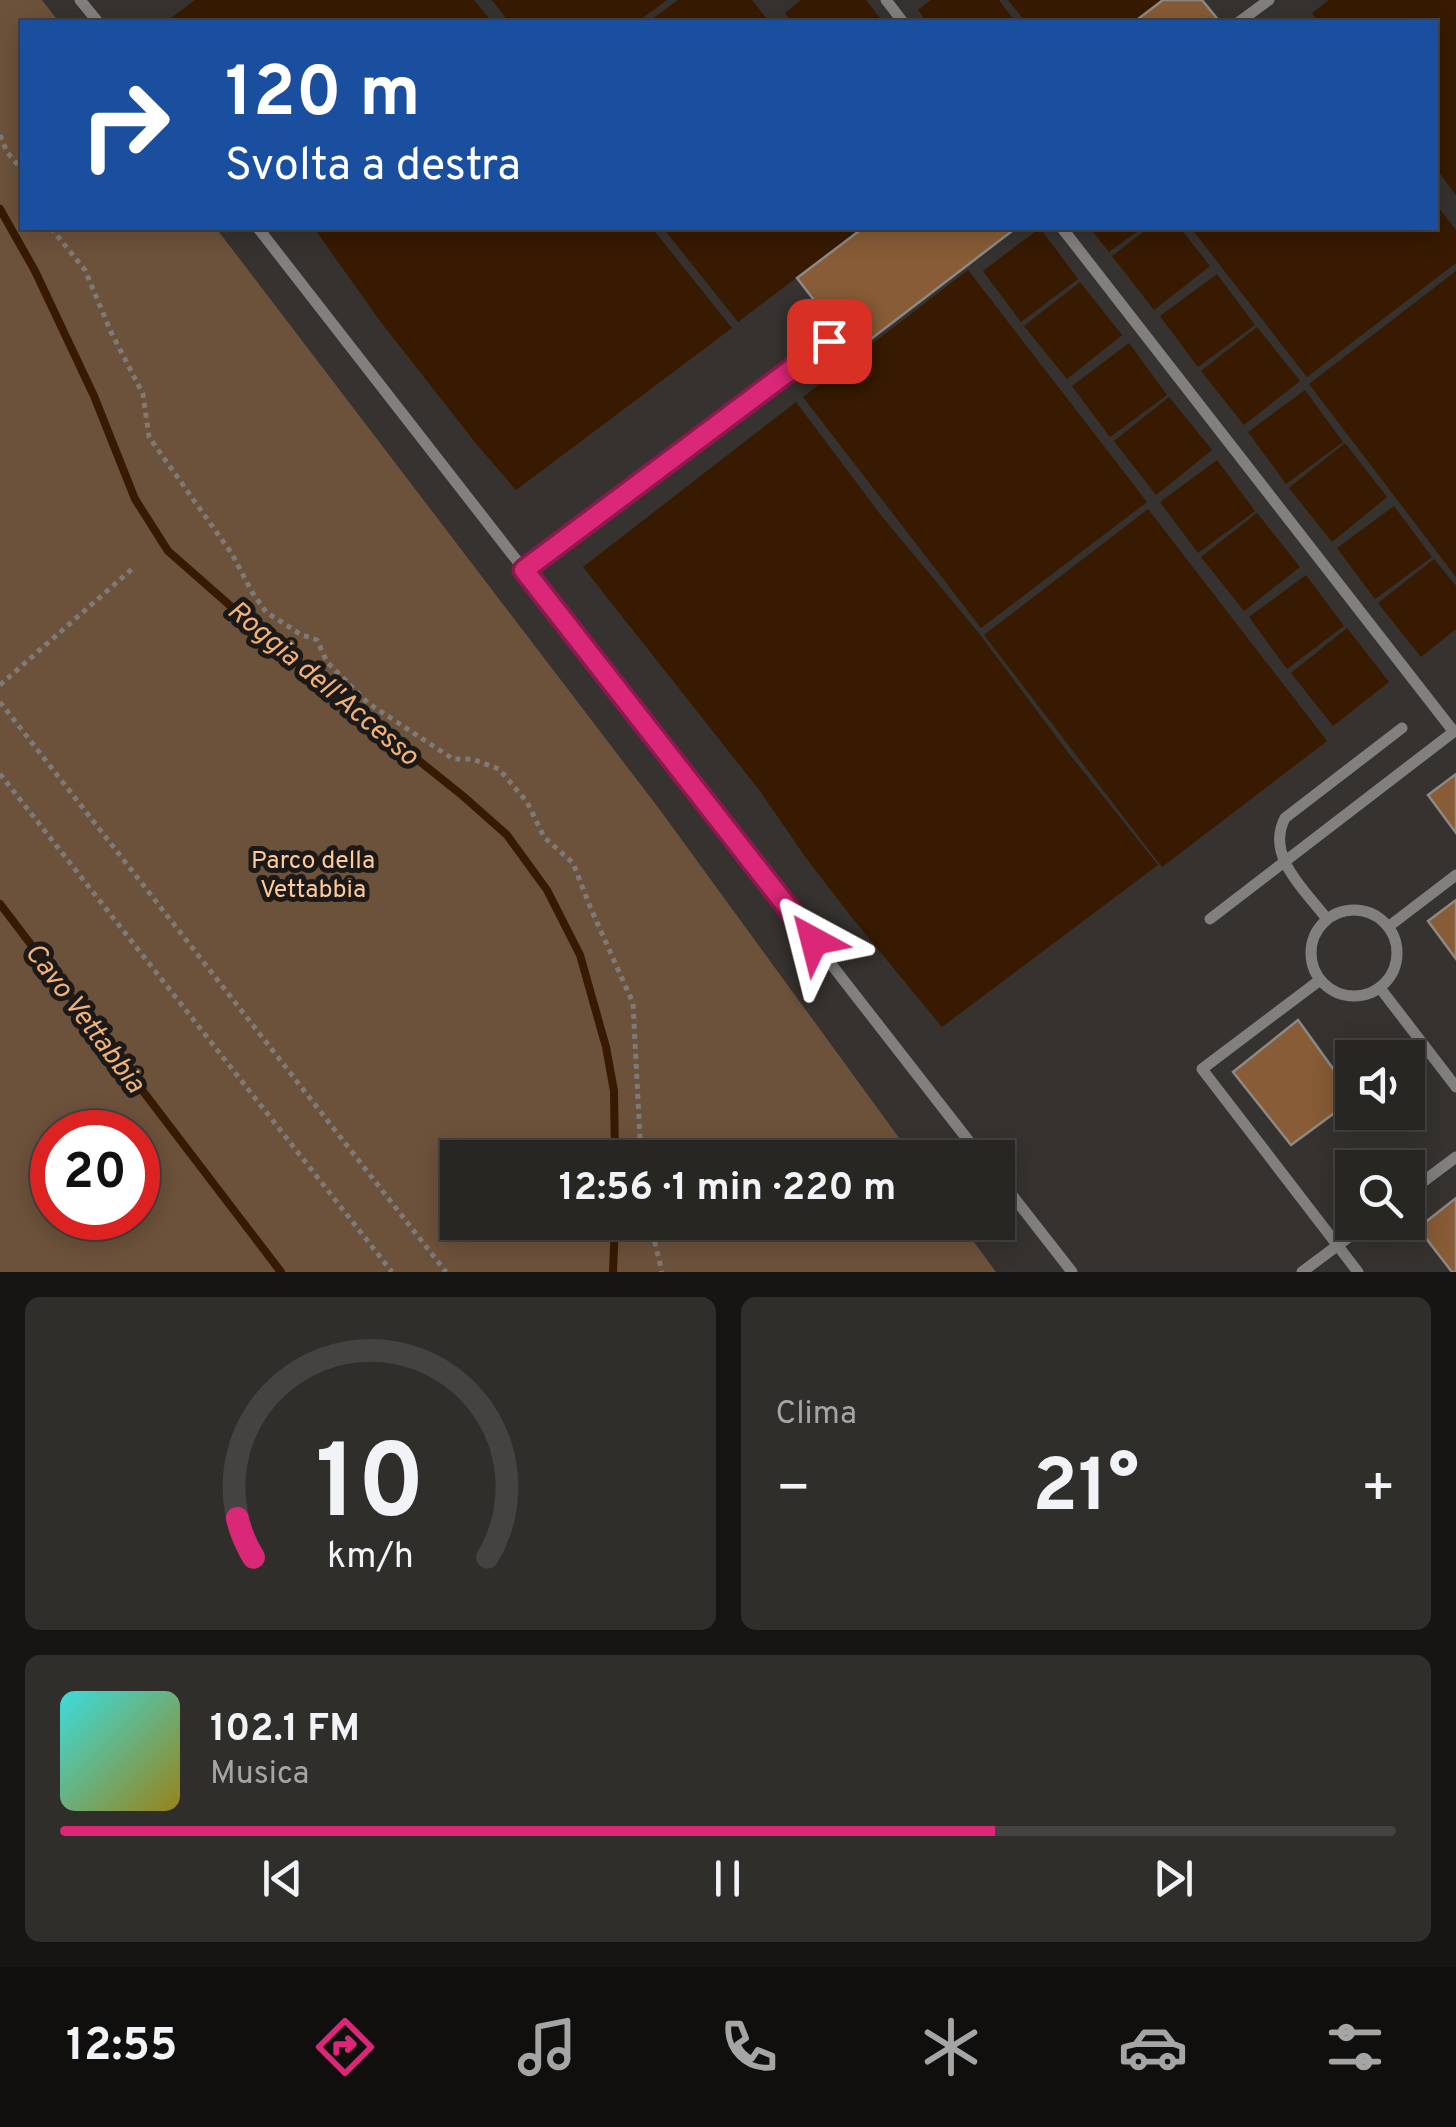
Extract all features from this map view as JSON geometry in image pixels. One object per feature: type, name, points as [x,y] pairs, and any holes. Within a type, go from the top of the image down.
[{"type":"lane","points":[[80,0],[96,20]]},
{"type":"lane","points":[[886,0],[901,20]]},
{"type":"lane","points":[[1241,20],[1269,0]]},
{"type":"lane","points":[[260,230],[968,1140]]},
{"type":"lane","points":[[1064,230],[1455,731],[1210,919]]},
{"type":"lane","points":[[524,570],[829,341]]},
{"type":"lane","points":[[1327,919],[1283,862],[1278,838],[1285,818],[1402,728]]},
{"type":"lane","points":[[1388,926],[1456,876]]},
{"type":"lane","points":[[1366,911],[1388,926],[1395,939],[1396,966],[1380,988],[1355,996],[1330,989],[1320,980],[1310,955],[1312,941],[1327,919],[1339,912],[1366,911]]},
{"type":"lane","points":[[1320,980],[1202,1069],[1358,1272]]},
{"type":"lane","points":[[1380,988],[1456,1088]]},
{"type":"lane","points":[[1444,1071],[1456,1062]]},
{"type":"lane","points":[[1425,1181],[1456,1157]]},
{"type":"lane","points":[[1015,1199],[1072,1272]]},
{"type":"lane","points":[[1302,1272],[1346,1240]]},
{"type":"path","points":[[0,136],[20,168]]},
{"type":"path","points":[[53,230],[85,270],[143,394],[150,437],[232,554],[266,612],[317,640],[327,662],[368,703],[434,748],[453,759],[472,759],[499,769],[527,802],[544,837],[574,863],[633,1003],[641,1140]]},
{"type":"path","points":[[0,685],[132,569]]},
{"type":"path","points":[[0,702],[446,1272]]},
{"type":"path","points":[[0,774],[392,1272]]},
{"type":"path","points":[[654,1240],[662,1272]]},
{"type":"green space","name":"Parco della Vettabbia","points":[[0,0],[42,0],[57,20],[20,20],[20,230],[218,230],[660,810],[901,1140],[440,1140],[440,1240],[972,1240],[996,1272],[0,1272]]},
{"type":"shaded area","points":[[195,0],[474,0],[490,20],[169,20]]},
{"type":"shaded area","points":[[492,0],[667,0],[640,20],[507,20]]},
{"type":"shaded area","points":[[678,0],[752,0],[767,20],[651,20]]},
{"type":"shaded area","points":[[801,0],[866,0],[881,20],[790,20],[785,13]]},
{"type":"shaded area","points":[[931,0],[999,0],[1013,19],[926,20],[918,10]]},
{"type":"shaded area","points":[[1008,0],[1165,0],[1138,20],[1024,20]]},
{"type":"shaded area","points":[[1329,0],[1456,0],[1456,195],[1438,171],[1438,20],[1317,20],[1312,13]]},
{"type":"shaded area","points":[[1438,207],[1456,230],[1456,263],[1307,377],[1193,230],[1438,230]]},
{"type":"shaded area","points":[[315,230],[654,230],[732,328],[516,490],[380,321]]},
{"type":"shaded area","points":[[665,230],[859,230],[738,322]]},
{"type":"shaded area","points":[[1041,230],[1078,279],[1021,322],[983,271]]},
{"type":"shaded area","points":[[1092,230],[1139,230],[1109,252]]},
{"type":"shaded area","points":[[1145,230],[1182,230],[1210,266],[1154,310],[1112,256]]},
{"type":"shaded area","points":[[968,270],[1147,502],[981,628],[803,397]]},
{"type":"shaded area","points":[[1456,271],[1456,577],[1309,384]]},
{"type":"shaded area","points":[[1217,274],[1255,325],[1198,367],[1160,316]]},
{"type":"shaded area","points":[[1080,282],[1122,335],[1067,379],[1024,326]]},
{"type":"shaded area","points":[[1257,327],[1300,381],[1244,425],[1201,371]]},
{"type":"shaded area","points":[[1129,343],[1167,395],[1110,437],[1072,386]]},
{"type":"shaded area","points":[[1305,390],[1343,442],[1286,484],[1248,432]]},
{"type":"shaded area","points":[[1169,397],[1212,450],[1156,495],[1114,441]]},
{"type":"shaded area","points":[[796,402],[1158,865],[942,1027],[853,919],[760,791],[583,567]]},
{"type":"shaded area","points":[[1345,443],[1387,497],[1332,542],[1289,488]]},
{"type":"shaded area","points":[[1217,460],[1255,511],[1198,553],[1160,502]]},
{"type":"shaded area","points":[[1394,506],[1432,557],[1375,599],[1337,548]]},
{"type":"shaded area","points":[[1148,509],[1327,741],[1162,867],[984,635]]},
{"type":"shaded area","points":[[1257,513],[1300,567],[1244,611],[1201,557]]},
{"type":"shaded area","points":[[1434,559],[1456,586],[1456,629],[1421,657],[1378,603]]},
{"type":"shaded area","points":[[1306,575],[1344,626],[1287,669],[1249,617]]},
{"type":"shaded area","points":[[1347,628],[1389,682],[1333,726],[1291,673]]},
{"type":"building","points":[[1163,0],[1202,0],[1218,20],[1137,20]]},
{"type":"building","points":[[860,230],[1013,230],[854,352],[797,278]]},
{"type":"building","points":[[1456,774],[1456,833],[1428,795]]},
{"type":"building","points":[[1456,900],[1456,959],[1428,921]]},
{"type":"building","points":[[1298,1020],[1335,1071],[1335,1113],[1291,1145],[1233,1072]]},
{"type":"building","points":[[1456,1198],[1456,1272],[1425,1237],[1425,1222]]},
{"type":"waterway","name":"Roggia dell'Accesso","points":[[0,209],[35,271],[94,396],[135,499],[168,551],[276,646],[507,835],[547,890],[580,955],[606,1047],[614,1091],[615,1140]]},
{"type":"waterway","name":"Cavo Vettabbia","points":[[0,904],[281,1272]]},
{"type":"waterway","name":"Roggia dell'Accesso","points":[[613,1272],[614,1240]]},
{"type":"route","points":[[814,941],[524,570],[829,341]]}]
